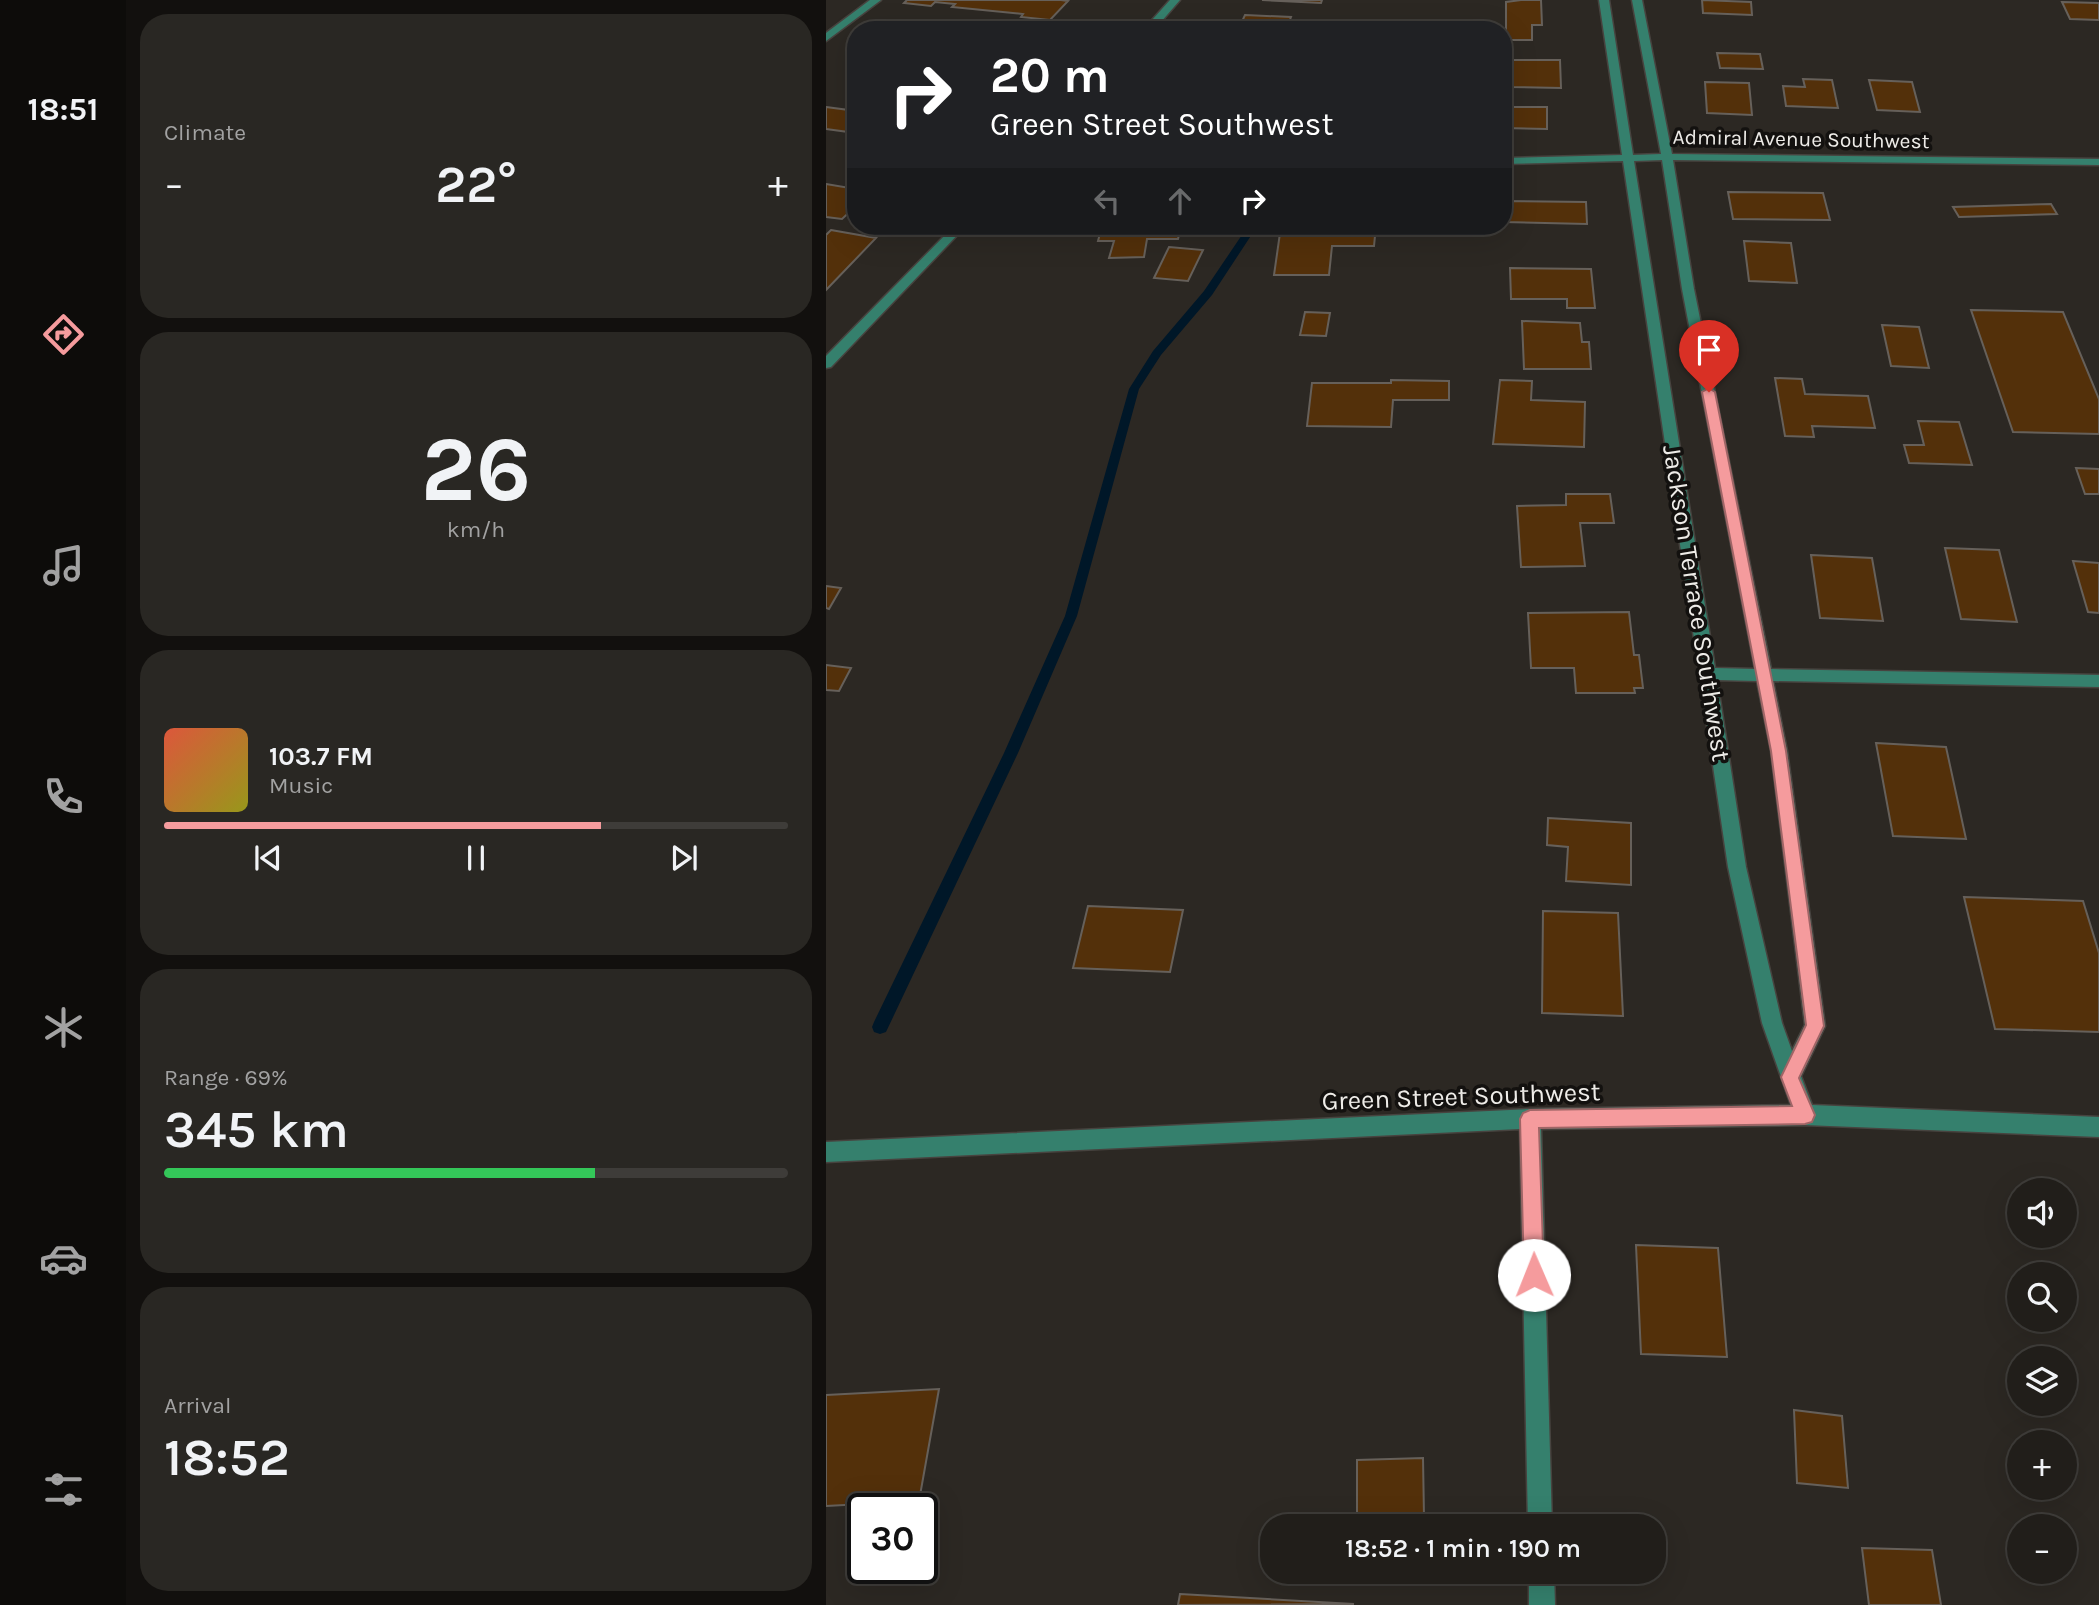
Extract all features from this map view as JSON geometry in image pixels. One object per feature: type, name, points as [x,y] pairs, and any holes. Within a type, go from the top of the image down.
[{"type":"street","points":[[848,21],[876,0]]},
{"type":"street","points":[[1156,21],[1175,0]]},
{"type":"street","name":"Jackson Terrace Southwest","points":[[1604,0],[1737,867],[1772,1023],[1805,1115]]},
{"type":"street","name":"Jackson Terrace Southwest","points":[[1637,0],[1656,88],[1691,302],[1779,751],[1815,1026],[1790,1077]]},
{"type":"street","points":[[826,38],[847,22]]},
{"type":"street","name":"Admiral Avenue Southwest","points":[[1512,161],[1667,156],[2099,162]]},
{"type":"street","points":[[826,364],[951,235]]},
{"type":"street","points":[[1708,674],[2099,681]]},
{"type":"street","name":"Green Street Southwest","points":[[826,1152],[1530,1119],[1805,1115],[2099,1127]]},
{"type":"street","points":[[1530,1119],[1541,1514]]},
{"type":"street","points":[[1542,1584],[1542,1605]]},
{"type":"building","points":[[907,0],[1068,1],[1050,20],[1021,17],[1023,14],[952,7],[955,4],[935,2],[931,6],[904,3]]},
{"type":"building","points":[[1262,0],[1322,0],[1321,3]]},
{"type":"building","points":[[1541,0],[1542,25],[1532,25],[1532,40],[1512,40],[1512,21],[1506,21],[1506,2]]},
{"type":"building","points":[[1702,0],[1751,2],[1752,15],[1703,13]]},
{"type":"building","points":[[2062,2],[2099,3],[2099,20],[2070,19]]},
{"type":"building","points":[[1245,15],[1291,17],[1289,21],[1242,21]]},
{"type":"building","points":[[1717,53],[1760,54],[1763,69],[1720,68]]},
{"type":"building","points":[[1512,60],[1560,60],[1561,88],[1512,87]]},
{"type":"building","points":[[1803,79],[1832,80],[1838,108],[1786,106],[1783,86],[1805,87]]},
{"type":"building","points":[[1869,80],[1912,82],[1920,112],[1877,110]]},
{"type":"building","points":[[1705,82],[1749,83],[1752,115],[1707,113]]},
{"type":"building","points":[[826,107],[847,110],[847,132],[826,129]]},
{"type":"building","points":[[1512,107],[1547,107],[1547,129],[1512,128]]},
{"type":"building","points":[[826,184],[847,188],[847,214],[842,219],[826,217]]},
{"type":"building","points":[[1728,192],[1823,193],[1830,220],[1733,219]]},
{"type":"building","points":[[1512,201],[1586,202],[1587,224],[1512,222]]},
{"type":"building","points":[[2051,204],[2057,214],[1959,217],[1953,207]]},
{"type":"building","points":[[831,230],[847,235],[876,238],[826,290],[826,235]]},
{"type":"building","points":[[1100,235],[1179,235],[1178,239],[1147,239],[1144,257],[1109,258],[1114,241],[1098,241]]},
{"type":"building","points":[[1280,235],[1391,235],[1375,236],[1374,246],[1332,246],[1329,275],[1274,275]]},
{"type":"building","points":[[1744,241],[1791,243],[1797,283],[1749,281]]},
{"type":"building","points":[[1169,247],[1203,250],[1188,281],[1154,278]]},
{"type":"building","points":[[1510,268],[1591,269],[1595,308],[1567,308],[1567,299],[1511,299]]},
{"type":"building","points":[[1971,310],[2063,312],[2099,399],[2099,434],[2013,432]]},
{"type":"building","points":[[1305,312],[1330,313],[1326,336],[1300,335]]},
{"type":"building","points":[[1522,321],[1580,323],[1582,342],[1589,342],[1591,369],[1524,369]]},
{"type":"building","points":[[1882,325],[1919,327],[1929,368],[1891,366]]},
{"type":"building","points":[[1775,378],[1802,379],[1805,394],[1868,396],[1875,428],[1812,426],[1814,437],[1785,436]]},
{"type":"building","points":[[1391,380],[1449,381],[1449,400],[1393,400],[1391,427],[1307,426],[1312,383],[1391,383]]},
{"type":"building","points":[[1500,380],[1532,381],[1531,400],[1585,402],[1584,447],[1493,444]]},
{"type":"building","points":[[1918,421],[1959,422],[1972,465],[1909,463],[1904,445],[1924,445]]},
{"type":"building","points":[[2076,468],[2099,469],[2099,494],[2085,494]]},
{"type":"building","points":[[1566,494],[1610,494],[1614,523],[1580,523],[1585,566],[1521,567],[1517,506],[1566,505]]},
{"type":"building","points":[[1945,548],[1999,550],[2017,622],[1961,619]]},
{"type":"building","points":[[1811,555],[1872,558],[1883,621],[1820,618]]},
{"type":"building","points":[[2073,561],[2099,563],[2099,613],[2088,612]]},
{"type":"building","points":[[826,586],[841,588],[829,609],[826,608]]},
{"type":"building","points":[[1629,612],[1634,655],[1639,655],[1643,688],[1634,688],[1635,693],[1576,693],[1574,668],[1531,668],[1528,613]]},
{"type":"building","points":[[826,665],[851,668],[839,691],[826,690]]},
{"type":"building","points":[[1876,743],[1946,747],[1966,839],[1893,836]]},
{"type":"building","points":[[1548,818],[1631,823],[1631,885],[1566,881],[1568,847],[1547,845]]},
{"type":"building","points":[[1964,897],[2083,901],[2099,953],[2099,1032],[1995,1029]]},
{"type":"building","points":[[1088,906],[1183,910],[1170,972],[1073,968]]},
{"type":"building","points":[[1543,911],[1618,913],[1623,1016],[1542,1013]]},
{"type":"building","points":[[1636,1245],[1718,1248],[1727,1357],[1641,1354]]},
{"type":"building","points":[[939,1389],[920,1493],[847,1493],[847,1505],[826,1506],[826,1395]]},
{"type":"building","points":[[1794,1410],[1842,1416],[1848,1488],[1797,1483]]},
{"type":"building","points":[[1423,1458],[1424,1514],[1357,1514],[1357,1460]]},
{"type":"building","points":[[1862,1548],[1932,1550],[1941,1605],[1869,1605]]},
{"type":"building","points":[[1180,1594],[1354,1604],[1178,1605]]},
{"type":"waterway","points":[[880,1027],[1011,753],[1071,616],[1134,389],[1157,353],[1208,293],[1246,235]]},
{"type":"route","points":[[1534,1275],[1530,1119],[1805,1115],[1790,1077],[1815,1026],[1812,998],[1779,751],[1709,392]]}]
